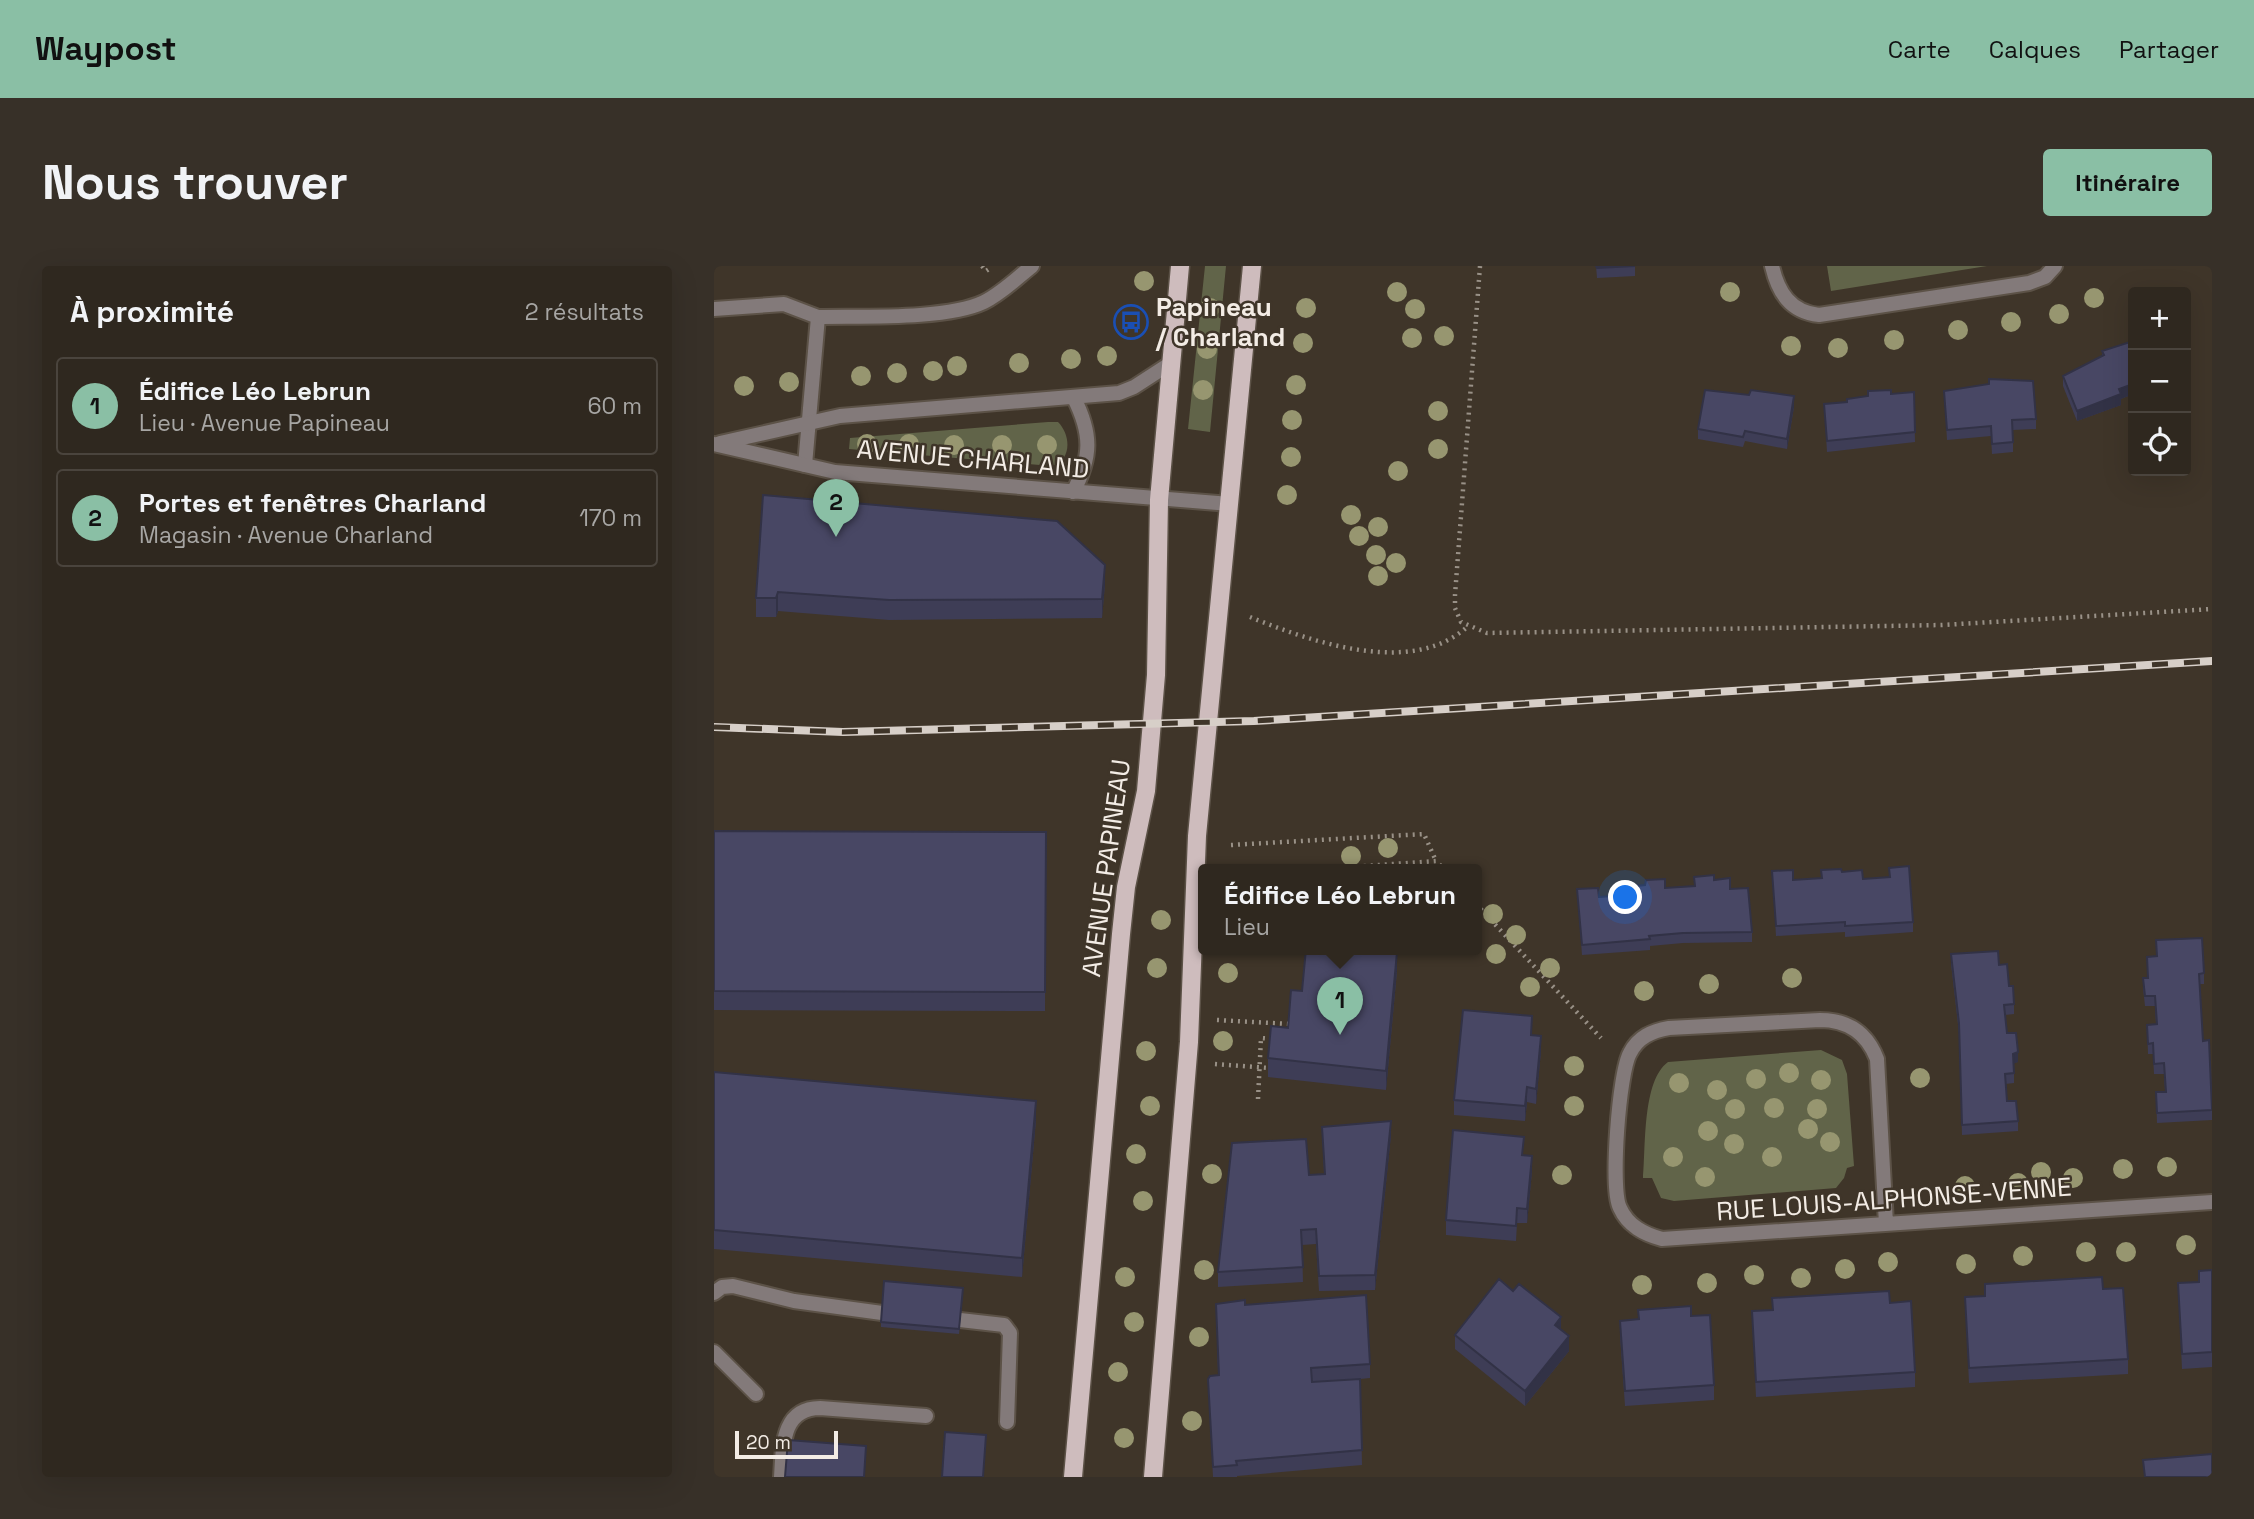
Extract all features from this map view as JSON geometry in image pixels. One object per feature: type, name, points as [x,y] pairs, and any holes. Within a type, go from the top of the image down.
[{"type":"main road","name":"AVENUE PAPINEAU","points":[[1073,1477],[1122,923],[1146,792],[1156,675],[1160,500],[1180,266]]},
{"type":"main road","points":[[1153,1477],[1189,1042],[1196,847],[1252,266]]},
{"type":"street","points":[[714,309],[784,304],[818,317],[902,314],[968,307],[984,302],[1002,291],[1032,266]]},
{"type":"street","points":[[1772,266],[1785,298],[1800,310],[1819,315],[2029,283],[2045,277],[2055,266]]},
{"type":"street","points":[[805,465],[818,317]]},
{"type":"street","name":"AVENUE CHARLAND","points":[[715,444],[840,415],[1119,393],[1134,387],[1171,363]]},
{"type":"street","points":[[1073,492],[1086,470],[1088,445],[1085,421],[1074,398]]},
{"type":"street","name":"AVENUE CHARLAND","points":[[715,444],[835,472],[1230,504]]},
{"type":"street","name":"RUE LOUIS-ALPHONSE-VENNE","points":[[1886,1224],[1877,1059],[1868,1040],[1861,1033],[1833,1020],[1669,1028],[1642,1038],[1626,1062],[1614,1180],[1616,1198],[1625,1218],[1642,1232],[1662,1239],[1886,1224],[2212,1202]]},
{"type":"street","points":[[714,1293],[722,1287],[733,1286],[793,1301],[882,1313]]},
{"type":"street","points":[[960,1320],[1004,1325],[1010,1333],[1006,1422]]},
{"type":"street","points":[[714,1352],[756,1394]]},
{"type":"street","points":[[781,1477],[786,1431],[793,1418],[805,1409],[926,1416]]},
{"type":"path","points":[[1480,266],[1455,595],[1457,614],[1467,627],[1487,633],[1595,634],[1942,625],[2212,609]]},
{"type":"path","points":[[1251,617],[1313,642],[1381,651],[1434,648],[1455,638],[1467,627]]},
{"type":"path","points":[[1231,845],[1424,834],[1440,864]]},
{"type":"path","points":[[1385,864],[1436,860]]},
{"type":"path","points":[[1482,910],[1601,1038]]},
{"type":"path","points":[[1217,1020],[1290,1024]]},
{"type":"path","points":[[1258,1099],[1261,1038],[1284,1039]]},
{"type":"path","points":[[1214,1064],[1269,1068]]},
{"type":"green space","points":[[1205,266],[1226,266],[1210,432],[1188,429]]},
{"type":"green space","points":[[1827,266],[1987,266],[1831,291]]},
{"type":"green space","points":[[1058,422],[1067,440],[1066,453],[1059,463],[1052,466],[849,449],[850,438]]},
{"type":"green space","points":[[1821,1050],[1842,1060],[1847,1074],[1854,1166],[1847,1168],[1844,1178],[1836,1188],[1674,1201],[1661,1198],[1652,1178],[1643,1178],[1649,1099],[1660,1071],[1668,1062]]},
{"type":"building","points":[[1596,266],[1635,266],[1597,268]]},
{"type":"building","points":[[2128,343],[2128,386],[2119,389],[2121,394],[2077,411],[2063,376],[2104,355],[2102,351]]},
{"type":"building","points":[[1989,379],[2033,381],[2036,419],[2012,420],[2013,442],[1992,444],[1991,426],[1947,430],[1944,391],[1989,384]]},
{"type":"building","points":[[1705,390],[1749,395],[1751,390],[1794,396],[1787,439],[1745,431],[1743,437],[1698,429]]},
{"type":"building","points":[[1891,390],[1891,394],[1914,392],[1915,432],[1827,441],[1824,404],[1847,402],[1847,399],[1868,396],[1868,391]]},
{"type":"building","points":[[763,495],[1057,521],[1105,565],[1102,599],[889,600],[778,592],[776,598],[756,598]]},
{"type":"building","points":[[714,831],[1046,832],[1045,992],[714,991]]},
{"type":"building","points":[[1909,866],[1913,922],[1776,926],[1772,871],[1793,870],[1793,880],[1822,878],[1821,870],[1862,870],[1863,879],[1890,877],[1889,868]]},
{"type":"building","points":[[1714,875],[1714,880],[1730,878],[1730,889],[1748,888],[1752,932],[1683,933],[1582,945],[1577,889],[1598,888],[1599,897],[1627,895],[1626,887],[1645,885],[1646,880],[1665,879],[1665,888],[1695,886],[1694,877]]},
{"type":"building","points":[[2202,938],[2204,973],[2199,974],[2203,1041],[2209,1040],[2212,1110],[2157,1113],[2156,1092],[2166,1092],[2164,1063],[2154,1064],[2153,1043],[2148,1044],[2147,1025],[2157,1024],[2155,996],[2145,996],[2143,978],[2148,978],[2147,957],[2157,956],[2156,940]]},
{"type":"building","points":[[1998,951],[1999,965],[2007,964],[2009,986],[2013,986],[2014,1004],[2004,1005],[2007,1033],[2016,1033],[2018,1052],[2013,1054],[2014,1073],[2005,1074],[2007,1101],[2016,1101],[2018,1121],[1962,1125],[1959,1023],[1951,954]]},
{"type":"building","points":[[1305,955],[1397,955],[1386,1071],[1268,1058],[1271,1026],[1288,1028],[1291,990],[1302,991]]},
{"type":"building","points":[[1463,1010],[1532,1016],[1531,1035],[1541,1036],[1536,1089],[1527,1087],[1525,1106],[1454,1100]]},
{"type":"building","points":[[714,1072],[1036,1101],[1022,1258],[714,1230]]},
{"type":"building","points":[[1391,1121],[1375,1275],[1319,1276],[1316,1229],[1301,1230],[1303,1267],[1218,1272],[1232,1143],[1306,1139],[1309,1175],[1325,1174],[1322,1127]]},
{"type":"building","points":[[1453,1130],[1524,1137],[1522,1155],[1532,1156],[1527,1209],[1517,1208],[1516,1226],[1446,1220]]},
{"type":"building","points":[[2212,1270],[2212,1352],[2182,1354],[2178,1283],[2199,1282],[2199,1271]]},
{"type":"building","points":[[2102,1277],[2103,1289],[2123,1288],[2128,1359],[1969,1368],[1965,1297],[1985,1296],[1985,1284]]},
{"type":"building","points":[[1499,1279],[1513,1291],[1519,1284],[1561,1317],[1555,1325],[1569,1336],[1525,1391],[1455,1335]]},
{"type":"building","points":[[884,1281],[963,1288],[959,1329],[881,1322]]},
{"type":"building","points":[[1889,1291],[1890,1303],[1911,1301],[1915,1372],[1756,1382],[1752,1311],[1773,1310],[1772,1298]]},
{"type":"building","points":[[1366,1295],[1370,1364],[1311,1368],[1312,1382],[1360,1379],[1362,1450],[1236,1461],[1237,1465],[1213,1467],[1208,1379],[1210,1376],[1219,1375],[1216,1304],[1245,1300],[1245,1305]]},
{"type":"building","points":[[1691,1306],[1691,1316],[1710,1315],[1714,1385],[1625,1391],[1620,1321],[1639,1319],[1638,1310]]},
{"type":"building","points":[[945,1432],[986,1435],[983,1477],[942,1477]]},
{"type":"building","points":[[788,1440],[866,1446],[864,1477],[785,1477]]},
{"type":"building","points":[[2212,1454],[2212,1477],[2145,1477],[2143,1460]]},
{"type":"railway","points":[[714,727],[843,732],[1254,721],[2212,661]]},
{"type":"place","name":"Papineau / Charland","points":[[1131,322]]},
{"type":"place","name":"Portes et fenêtres Charland","points":[[836,537]]},
{"type":"place","name":"Édifice Léo Lebrun","points":[[1340,1035]]}]
